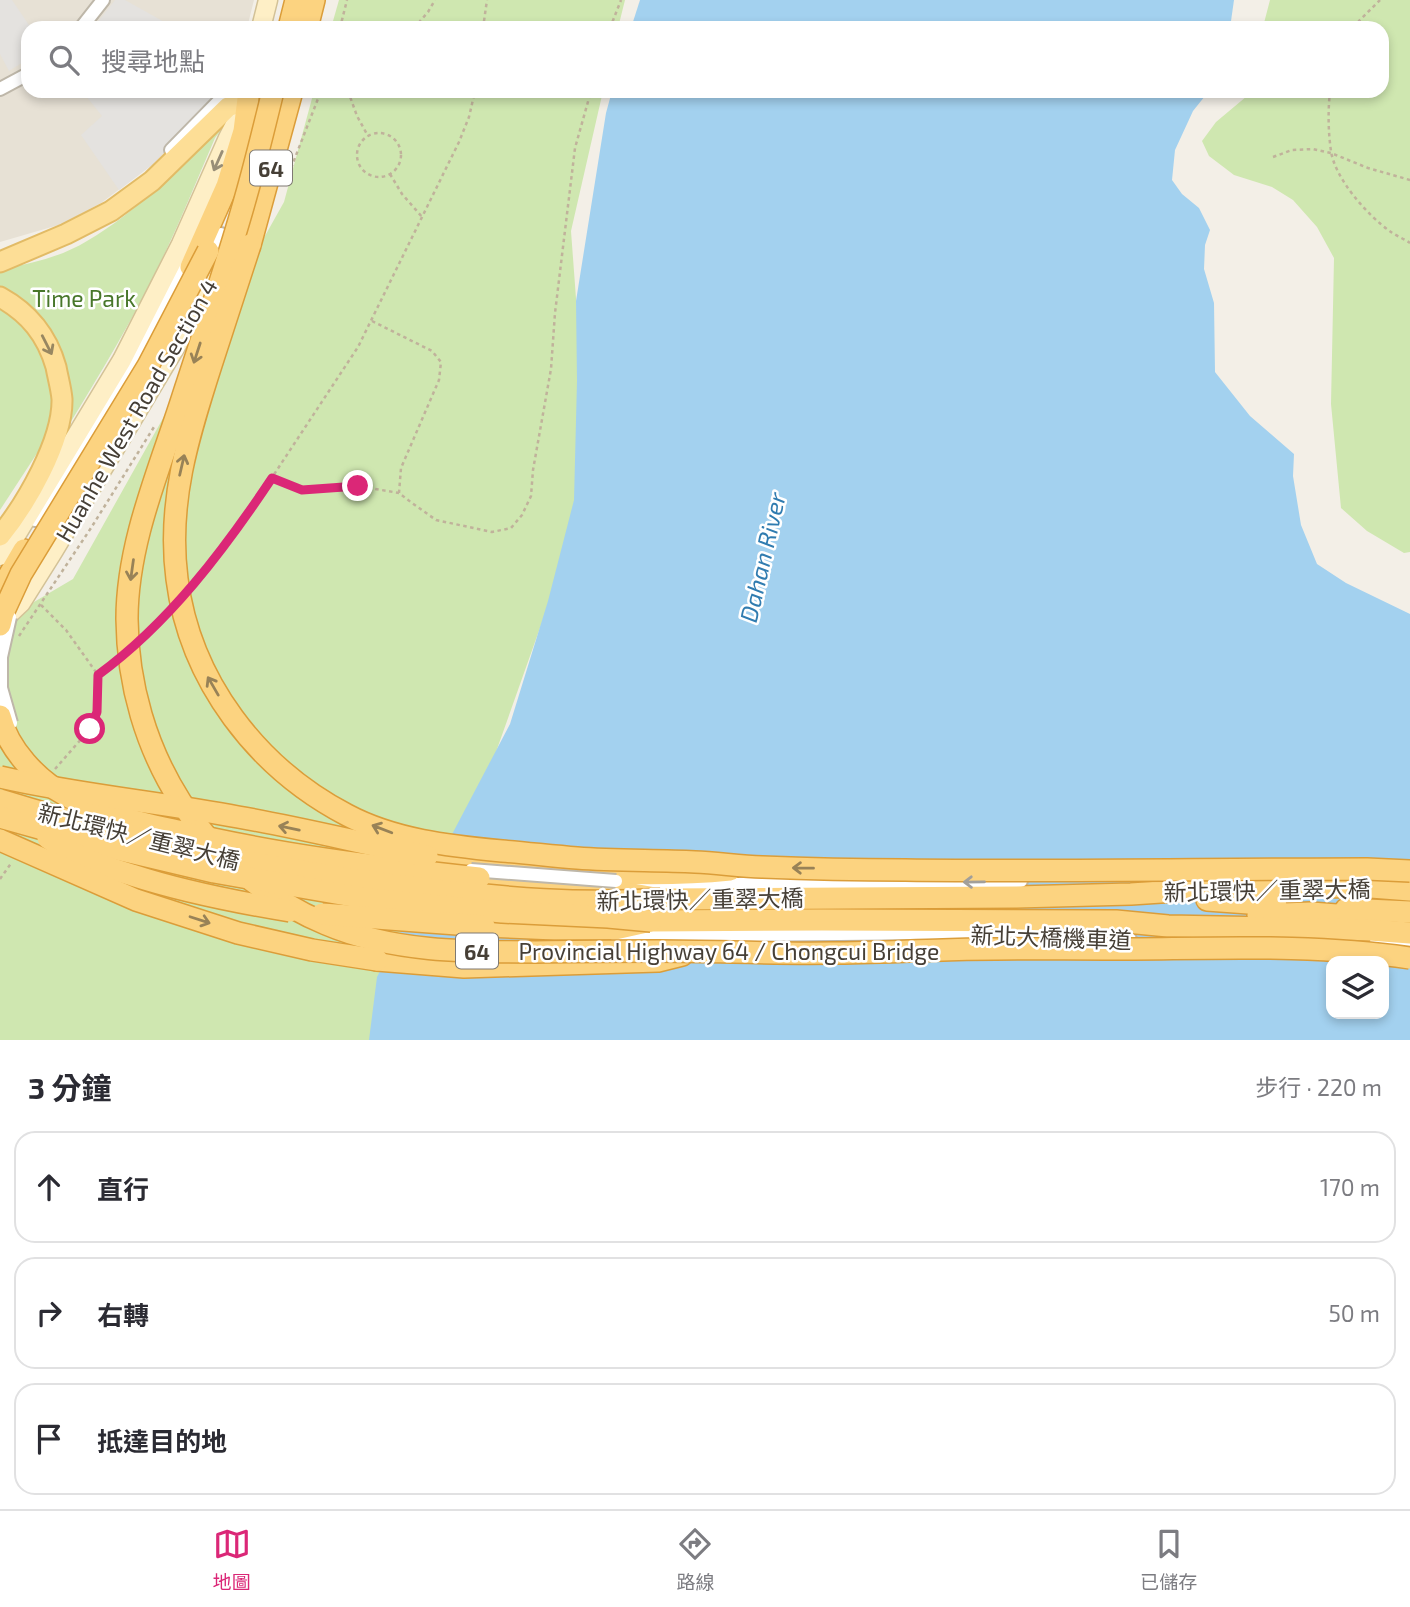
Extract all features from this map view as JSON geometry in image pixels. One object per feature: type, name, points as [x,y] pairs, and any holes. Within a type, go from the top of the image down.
[{"type":"highway","points":[[289,21],[293,0]]},
{"type":"highway","points":[[310,21],[315,0]]},
{"type":"highway","points":[[0,591],[216,244],[227,186],[244,131],[248,98]]},
{"type":"highway","name":"64","points":[[275,98],[216,244],[187,443],[178,485],[174,531],[177,581],[188,629],[208,678],[233,719],[268,759],[309,792],[350,817],[401,836],[468,848],[579,858],[760,867],[904,870],[1410,870]]},
{"type":"highway","name":"64","points":[[216,244],[289,98]]},
{"type":"highway","points":[[0,624],[21,574],[148,366],[232,212]]},
{"type":"highway","name":"Provincial Highway 64 / Chongcui Bridge","points":[[216,244],[132,565],[127,615],[129,659],[138,709],[156,760],[181,804],[212,844],[253,882],[288,905],[326,925],[375,941],[425,949],[494,952],[698,951],[829,954],[946,950],[1284,948],[1351,951],[1410,958]]},
{"type":"highway","points":[[0,716],[15,747],[38,776],[66,796],[137,822],[233,844],[377,867],[616,891],[661,899]]},
{"type":"highway","points":[[0,777],[34,785],[239,817],[428,856],[501,865],[617,873],[699,873],[760,867]]},
{"type":"highway","points":[[0,797],[22,821],[58,846],[94,863],[164,886],[233,902],[306,913],[496,927],[615,929],[651,921]]},
{"type":"highway","name":"新北環快／重翠大橋","points":[[0,797],[130,837],[252,863],[361,881],[485,895],[618,902],[661,899],[1016,897],[1131,894],[1251,886],[1410,890]]},
{"type":"highway","name":"新北環快／重翠大橋","points":[[0,817],[96,844],[214,872],[370,899],[502,912],[651,921],[1116,921],[1168,926],[1410,933]]},
{"type":"highway","points":[[0,841],[149,904],[238,933],[312,950],[377,960],[464,967],[658,961],[698,951]]},
{"type":"highway","points":[[1131,894],[1410,912]]},
{"type":"highway","points":[[1116,921],[1311,913],[1410,920]]},
{"type":"main road","points":[[263,21],[268,0]]},
{"type":"main road","points":[[299,21],[305,0]]},
{"type":"main road","points":[[0,264],[111,211],[152,181],[228,107],[243,98]]},
{"type":"main road","name":"Huanhe West Road Section 4","points":[[0,556],[12,542],[122,360],[181,244],[247,98]]},
{"type":"main road","name":"Huanhe West Road Section 4","points":[[0,624],[21,603],[205,298],[230,241],[232,212],[257,158],[276,98]]},
{"type":"main road","points":[[0,297],[24,313],[45,338],[60,383],[62,401],[47,459],[21,506],[0,536]]},
{"type":"street","points":[[86,21],[103,0]]},
{"type":"street","points":[[0,89],[21,78]]},
{"type":"street","points":[[0,253],[65,229],[109,203],[147,173],[218,102],[235,98]]},
{"type":"street","points":[[0,264],[21,262],[90,233],[155,184],[245,98]]},
{"type":"street","points":[[0,576],[69,470],[136,359],[216,244]]},
{"type":"street","points":[[216,244],[153,369],[28,577],[10,615],[1,657],[1,688],[8,717],[20,742],[43,770],[66,787],[100,802],[151,817],[378,860],[616,881],[661,884],[842,884],[1372,875],[1410,878]]},
{"type":"street","name":"新北大橋機車道","points":[[0,806],[17,826],[54,852],[93,870],[162,894],[305,921],[555,936],[940,933],[1368,943],[1410,947]]},
{"type":"path","points":[[342,21],[347,0]]},
{"type":"path","points":[[420,21],[435,0]]},
{"type":"path","points":[[484,21],[487,0]]},
{"type":"path","points":[[613,21],[621,0]]},
{"type":"path","points":[[1358,21],[1380,0]]},
{"type":"path","points":[[351,98],[368,136]]},
{"type":"path","points":[[195,581],[242,523],[358,347],[459,142],[473,98]]},
{"type":"path","points":[[272,478],[302,490],[358,486],[400,492],[436,520],[492,532],[512,528],[531,496],[551,369],[575,148],[589,98]]},
{"type":"path","points":[[1329,98],[1331,153],[1342,179],[1367,211],[1391,232],[1410,243]]},
{"type":"path","points":[[386,134],[396,142],[401,159],[390,174],[372,176],[358,163],[357,151],[368,136],[386,134]]},
{"type":"path","points":[[1273,157],[1292,150],[1313,149],[1410,180]]},
{"type":"path","points":[[390,174],[402,194],[423,218]]},
{"type":"path","points":[[372,321],[432,351],[441,362],[439,380],[401,468],[400,492]]},
{"type":"path","points":[[40,605],[66,630],[98,675],[97,712],[90,729],[53,772]]},
{"type":"path","points":[[144,637],[171,608]]},
{"type":"path","points":[[98,675],[116,662]]},
{"type":"shaded area","points":[[0,0],[254,0],[249,21],[21,21],[21,98],[213,98],[153,164],[101,203],[62,224],[0,242]]},
{"type":"shaded area","points":[[0,0],[12,0],[26,21],[21,21],[21,63],[9,71],[0,54]]},
{"type":"shaded area","points":[[115,0],[125,0],[162,21],[98,21]]},
{"type":"shaded area","points":[[88,98],[213,98],[153,164],[119,190],[81,135],[102,116]]},
{"type":"green space","points":[[339,0],[625,0],[620,21],[333,21]]},
{"type":"green space","points":[[1270,0],[1410,0],[1410,552],[1404,553],[1367,531],[1341,508],[1331,404],[1334,258],[1317,227],[1293,200],[1272,187],[1234,175],[1209,156],[1202,141],[1216,122],[1245,98],[1389,98],[1389,21],[1265,21]]},
{"type":"green space","points":[[312,98],[601,98],[571,231],[590,487],[491,766],[381,1040],[0,1040],[0,622],[73,579],[284,202]]},
{"type":"green space","name":"Time Park","points":[[224,126],[215,138],[171,241],[142,299],[67,428],[70,389],[0,291],[0,269],[56,256],[106,229],[141,202]]},
{"type":"green space","name":"Time Park","points":[[0,303],[34,330],[58,396],[45,441],[0,510]]},
{"type":"water","points":[[640,0],[1234,0],[1231,21],[633,21]]},
{"type":"water","name":"Dahan River","points":[[610,98],[1203,98],[1193,111],[1175,150],[1172,180],[1182,194],[1199,208],[1210,230],[1205,245],[1204,269],[1214,303],[1215,372],[1250,416],[1294,454],[1293,476],[1301,525],[1317,564],[1346,583],[1410,614],[1410,1040],[369,1040],[377,977],[510,724],[548,601],[574,500],[576,301]]},
{"type":"route","points":[[90,729],[97,712],[98,675],[124,656],[163,618],[242,523],[272,478],[302,490],[358,486]]}]
